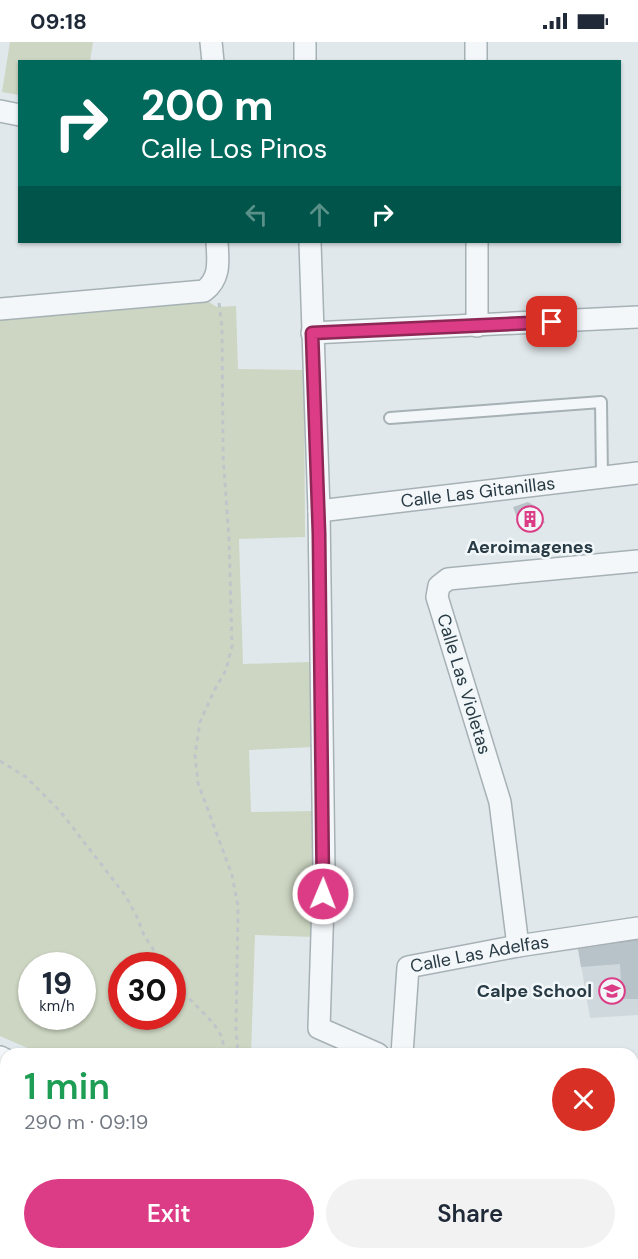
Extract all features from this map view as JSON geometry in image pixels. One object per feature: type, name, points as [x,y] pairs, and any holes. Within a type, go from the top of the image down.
[{"type":"street","points":[[212,42],[213,60]]},
{"type":"street","points":[[305,42],[305,60]]},
{"type":"street","points":[[476,42],[476,60]]},
{"type":"street","points":[[0,111],[18,115]]},
{"type":"street","points":[[0,309],[204,291],[216,277],[217,243]]},
{"type":"street","points":[[310,243],[319,511],[324,871],[319,1028],[364,1048]]},
{"type":"street","points":[[477,243],[477,326]]},
{"type":"street","points":[[312,333],[638,317]]},
{"type":"street","name":"Calle Las Gitanillas","points":[[319,511],[638,473]]},
{"type":"street","name":"Calle Las Violetas","points":[[518,946],[500,802],[437,597],[439,586],[448,579],[638,561]]},
{"type":"street","name":"Calle Las Adelfas","points":[[402,1048],[408,967],[518,946],[638,928]]},
{"type":"lane","points":[[390,418],[601,402],[602,478]]},
{"type":"path","points":[[211,285],[219,302],[222,327],[223,455],[229,539],[232,646],[226,670],[200,722],[195,755],[198,783],[232,875],[238,906],[238,1048]]},
{"type":"path","points":[[0,761],[26,777],[60,811],[125,895],[155,952]]},
{"type":"path","points":[[186,995],[214,1024],[222,1038],[224,1048]]},
{"type":"shaded area","name":"Calpe School","points":[[638,936],[638,1015],[590,1018],[578,947]]},
{"type":"green space","points":[[10,42],[93,42],[90,60],[18,60],[18,95],[2,92]]},
{"type":"green space","points":[[207,301],[217,307],[236,306],[238,369],[304,370],[305,537],[239,539],[243,664],[310,662],[314,747],[249,750],[251,812],[315,811],[314,937],[255,935],[251,1048],[27,1048],[0,1036],[0,315]]},
{"type":"building","name":"Aeroimagenes","points":[[528,502],[535,506],[537,515],[541,514],[545,523],[521,528],[513,507]]},
{"type":"building","points":[[628,938],[628,941],[638,940],[638,999],[622,999],[620,964],[581,967],[578,949],[620,943],[619,940]]},
{"type":"place","name":"Aeroimagenes","points":[[530,519]]},
{"type":"place","name":"Calpe School","points":[[612,991]]},
{"type":"route","points":[[323,894],[319,534],[312,333],[552,322]]}]
